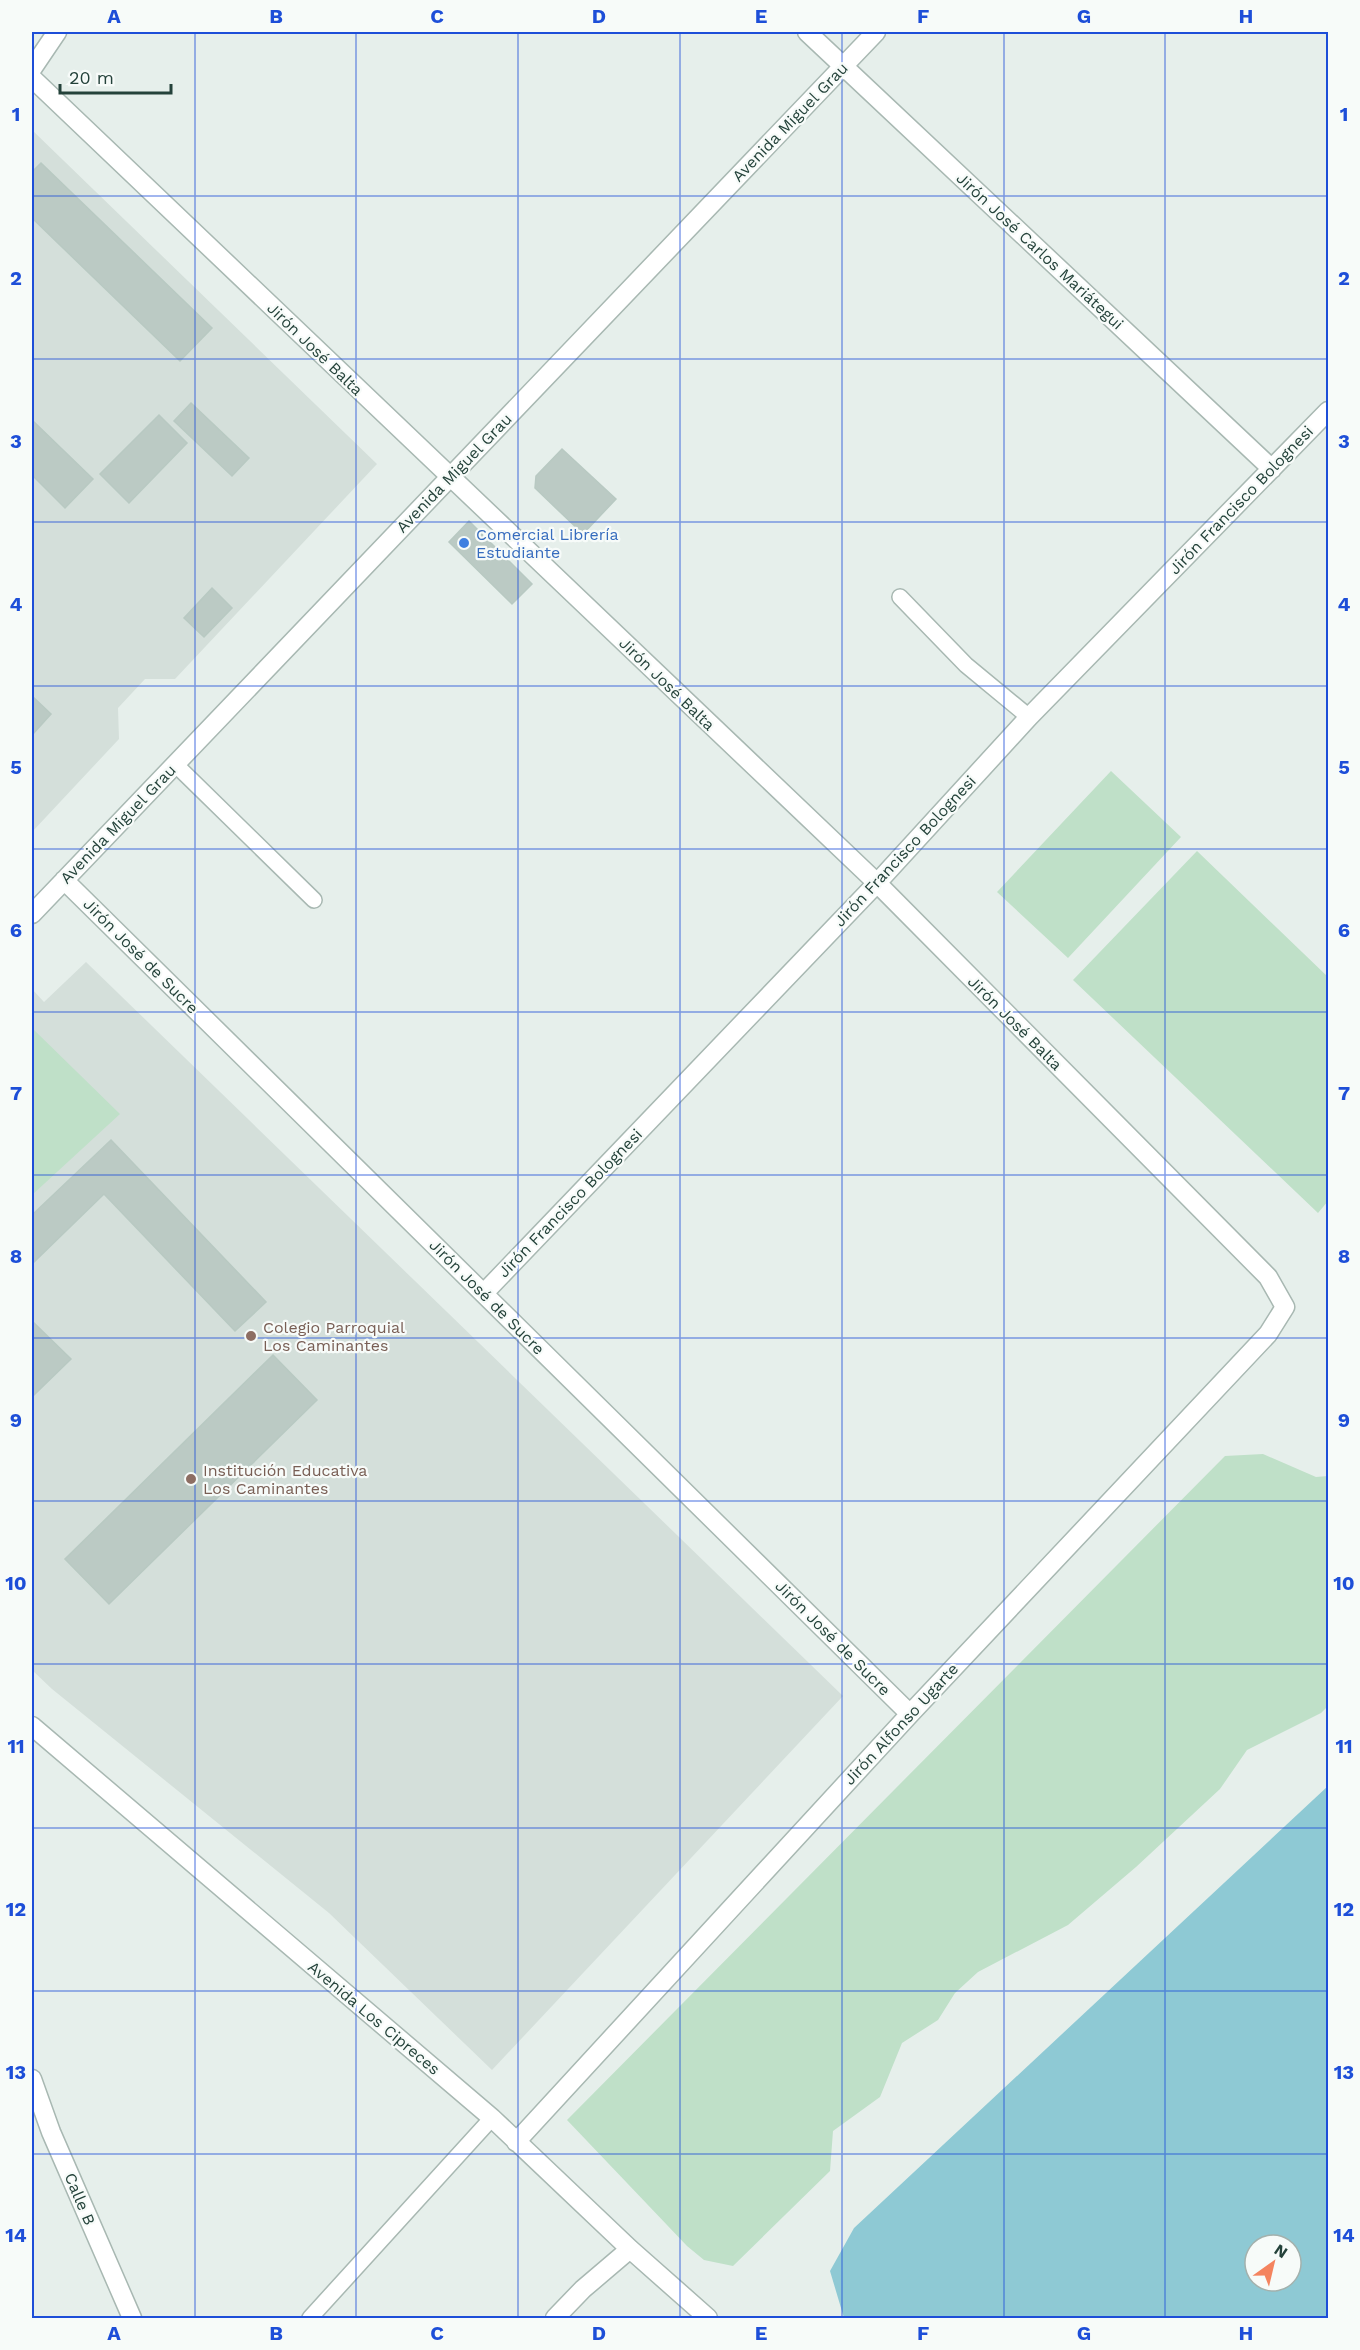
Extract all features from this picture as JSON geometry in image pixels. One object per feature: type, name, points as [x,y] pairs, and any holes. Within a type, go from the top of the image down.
[{"type":"street","points":[[32,69],[57,32]]},
{"type":"street","name":"Jirón José Carlos Mariátegui","points":[[807,32],[1272,469]]},
{"type":"street","name":"Avenida Miguel Grau","points":[[32,914],[876,32]]},
{"type":"street","name":"Jirón José Balta","points":[[32,78],[877,883],[1268,1277],[1285,1307]]},
{"type":"street","name":"Jirón Francisco Bolognesi","points":[[484,1293],[877,883],[1029,717],[1329,411]]},
{"type":"street","name":"Jirón José de Sucre","points":[[64,880],[910,1714]]},
{"type":"street","name":"Jirón Alfonso Ugarte","points":[[516,2142],[910,1714],[1268,1334],[1285,1307]]},
{"type":"street","name":"Avenida Los Cipreces","points":[[32,1726],[492,2118],[630,2249],[708,2319]]},
{"type":"street","name":"Calle B","points":[[32,2079],[51,2132],[132,2319]]},
{"type":"street","points":[[555,2319],[584,2289],[630,2249]]},
{"type":"lane","points":[[900,597],[966,665],[1029,717]]},
{"type":"lane","points":[[176,765],[314,900]]},
{"type":"lane","points":[[310,2319],[492,2118]]},
{"type":"shaded area","points":[[32,130],[377,464],[175,679],[145,679],[118,708],[119,739],[32,832]]},
{"type":"shaded area","name":"Colegio Parroquial Los Caminantes","points":[[86,962],[843,1696],[492,2070],[329,1913],[52,1689],[32,1670],[32,989],[44,1002]]},
{"type":"green space","points":[[1111,771],[1181,837],[1068,958],[997,892]]},
{"type":"green space","points":[[1197,851],[1328,977],[1328,1201],[1318,1213],[1073,980]]},
{"type":"green space","points":[[32,1028],[120,1114],[32,1195]]},
{"type":"green space","points":[[1263,1454],[1316,1477],[1328,1476],[1328,1706],[1321,1713],[1247,1750],[1220,1789],[1136,1867],[1068,1925],[978,1972],[955,1993],[938,2020],[902,2043],[880,2097],[833,2131],[830,2171],[733,2266],[704,2260],[687,2246],[567,2120],[1225,1456]]},
{"type":"water","points":[[1328,1786],[1328,2318],[844,2318],[830,2271],[854,2228]]},
{"type":"building","points":[[41,163],[212,328],[180,361],[32,218],[32,172]]},
{"type":"building","points":[[191,403],[249,458],[232,476],[174,421]]},
{"type":"building","points":[[159,415],[187,443],[129,503],[100,474]]},
{"type":"building","points":[[32,420],[93,479],[65,508],[32,475]]},
{"type":"building","points":[[562,449],[616,499],[583,534],[535,488],[536,476]]},
{"type":"building","points":[[469,521],[532,584],[512,604],[449,542]]},
{"type":"building","points":[[212,588],[232,608],[204,637],[184,618]]},
{"type":"building","points":[[32,696],[51,714],[32,735]]},
{"type":"building","points":[[111,1140],[266,1302],[235,1331],[104,1194],[32,1264],[32,1215]]},
{"type":"building","points":[[32,1321],[71,1359],[34,1395],[32,1393]]},
{"type":"building","name":"Institución Educativa Los Caminantes","points":[[273,1355],[317,1400],[109,1604],[65,1559]]},
{"type":"place","name":"Comercial Librería Estudiante","points":[[464,543]]},
{"type":"place","name":"Colegio Parroquial Los Caminantes","points":[[251,1336]]},
{"type":"place","name":"Institución Educativa Los Caminantes","points":[[191,1479]]}]
